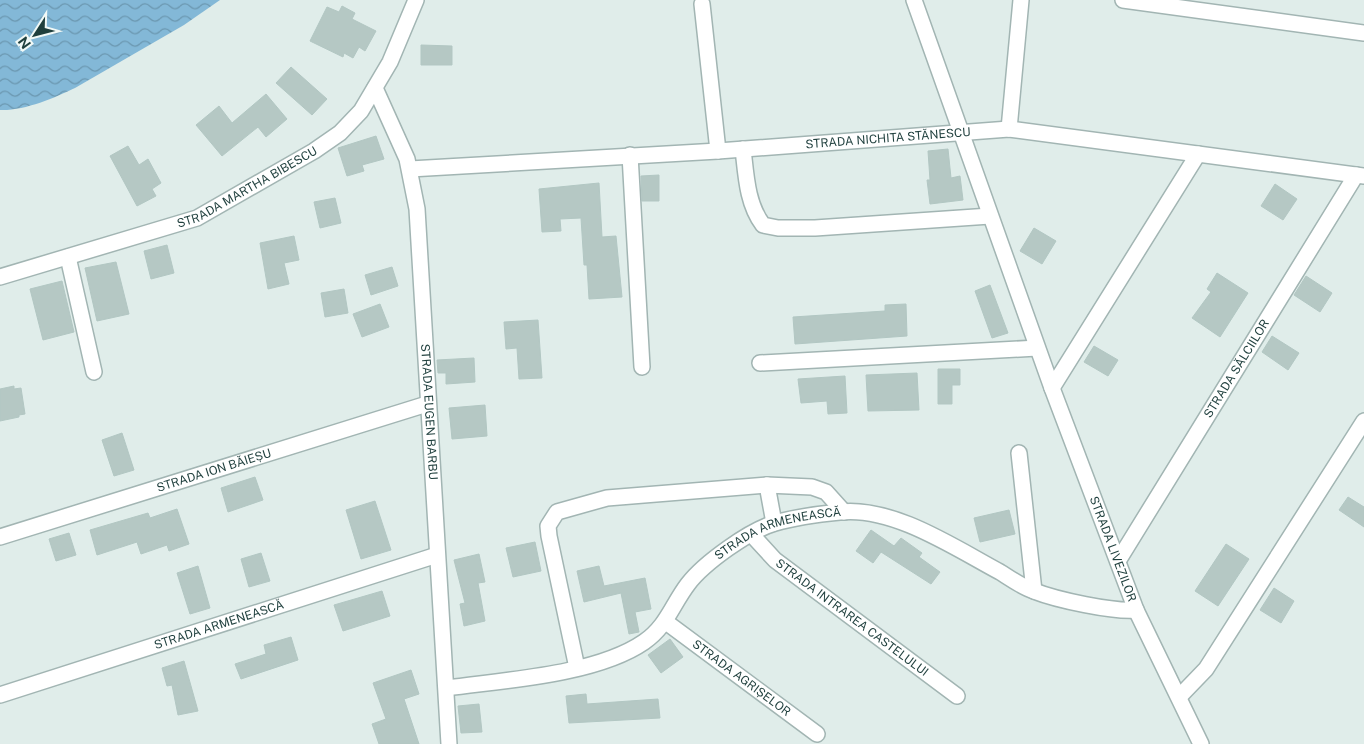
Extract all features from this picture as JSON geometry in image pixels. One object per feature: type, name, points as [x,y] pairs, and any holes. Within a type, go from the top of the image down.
[{"type":"street","name":"STRADA MARTHA BIBESCU","points":[[0,277],[197,218],[314,151],[340,133],[360,111],[390,62],[416,0]]},
{"type":"street","name":"STRADA LIVEZILOR","points":[[914,0],[1037,348],[1136,610],[1201,744]]},
{"type":"street","points":[[1009,129],[1021,0]]},
{"type":"street","points":[[1123,0],[1364,33]]},
{"type":"street","points":[[702,4],[718,151]]},
{"type":"street","name":"STRADA EUGEN BARBU","points":[[375,88],[410,169],[417,209],[427,404],[449,744]]},
{"type":"street","name":"STRADA NICHITA STĂNESCU","points":[[410,169],[718,151],[1009,129],[1360,175]]},
{"type":"street","points":[[743,149],[748,189],[755,214],[763,225],[771,227],[815,228],[990,216]]},
{"type":"street","points":[[1052,388],[1198,154]]},
{"type":"street","points":[[630,155],[642,366]]},
{"type":"street","name":"STRADA SĂLCIILOR","points":[[1118,561],[1360,175]]},
{"type":"street","points":[[68,257],[94,372]]},
{"type":"street","points":[[760,363],[1037,348]]},
{"type":"street","name":"STRADA ION BĂIEȘU","points":[[0,537],[427,404]]},
{"type":"street","points":[[1179,697],[1206,669],[1364,421]]},
{"type":"street","points":[[1019,453],[1034,591]]},
{"type":"street","points":[[767,485],[774,523]]},
{"type":"street","points":[[578,668],[549,536],[548,526],[557,512],[607,498],[767,485],[812,487],[826,492],[844,512]]},
{"type":"street","name":"STRADA ARMENEASCĂ","points":[[446,688],[516,679],[593,665],[629,650],[645,642],[666,622],[688,584],[722,551],[774,523],[844,512],[883,517],[912,526],[1034,591],[1120,611],[1136,610]]},
{"type":"street","name":"STRADA INTRAREA CASTELULUI","points":[[752,535],[775,560],[957,696]]},
{"type":"street","name":"STRADA ARMENEASCĂ","points":[[0,695],[437,555]]},
{"type":"street","name":"STRADA AGRIȘELOR","points":[[666,622],[817,734]]},
{"type":"water","points":[[0,0],[220,0],[184,25],[75,88],[29,106],[0,110]]},
{"type":"building","points":[[342,6],[355,13],[352,19],[376,31],[365,51],[359,47],[353,58],[344,53],[343,57],[310,41],[327,7],[339,12]]},
{"type":"building","points":[[421,45],[452,46],[452,65],[421,65]]},
{"type":"building","points":[[291,67],[327,99],[312,115],[276,83]]},
{"type":"building","points":[[266,94],[287,119],[266,137],[258,127],[222,156],[196,125],[219,106],[232,123]]},
{"type":"building","points":[[376,136],[384,159],[362,165],[364,171],[347,176],[338,148]]},
{"type":"building","points":[[128,146],[139,165],[148,159],[161,183],[152,189],[156,196],[137,206],[110,156]]},
{"type":"building","points":[[948,149],[951,178],[960,176],[963,200],[930,204],[927,180],[930,180],[928,151]]},
{"type":"building","points":[[659,175],[659,201],[642,201],[641,176]]},
{"type":"building","points":[[599,183],[602,237],[616,236],[622,297],[589,299],[587,265],[584,265],[581,218],[560,219],[561,231],[542,232],[539,189]]},
{"type":"building","points":[[1275,184],[1297,199],[1283,220],[1261,206]]},
{"type":"building","points":[[335,198],[341,223],[320,228],[314,202]]},
{"type":"building","points":[[1034,228],[1056,241],[1042,264],[1020,251]]},
{"type":"building","points":[[294,236],[299,260],[284,263],[289,284],[268,289],[260,243]]},
{"type":"building","points":[[167,245],[174,273],[151,279],[144,251]]},
{"type":"building","points":[[116,262],[129,314],[97,321],[85,268]]},
{"type":"building","points":[[392,267],[398,286],[371,295],[365,275]]},
{"type":"building","points":[[1217,273],[1248,293],[1220,337],[1192,318],[1211,292],[1207,289]]},
{"type":"building","points":[[1306,276],[1332,293],[1320,312],[1294,295]]},
{"type":"building","points":[[62,281],[74,332],[43,340],[30,289]]},
{"type":"building","points":[[990,285],[1008,333],[992,338],[975,291]]},
{"type":"building","points":[[344,289],[348,313],[325,317],[321,293]]},
{"type":"building","points":[[380,304],[389,327],[362,337],[353,314]]},
{"type":"building","points":[[906,304],[907,336],[795,344],[793,317],[885,311],[885,305]]},
{"type":"building","points":[[538,320],[542,378],[519,379],[517,348],[506,349],[504,322]]},
{"type":"building","points":[[1272,336],[1299,353],[1288,370],[1262,352]]},
{"type":"building","points":[[1094,346],[1118,360],[1108,376],[1084,362]]},
{"type":"building","points":[[474,358],[475,382],[446,384],[446,373],[438,373],[437,360]]},
{"type":"building","points":[[938,369],[960,369],[960,385],[952,385],[952,404],[938,404]]},
{"type":"building","points":[[917,373],[919,410],[868,411],[866,375]]},
{"type":"building","points":[[845,376],[847,413],[828,414],[827,401],[801,403],[798,379]]},
{"type":"building","points":[[14,386],[14,389],[21,388],[25,414],[0,421],[0,389]]},
{"type":"building","points":[[485,405],[487,436],[452,439],[449,408]]},
{"type":"building","points":[[122,433],[134,470],[114,476],[102,440]]},
{"type":"building","points":[[255,477],[263,500],[228,512],[221,488]]},
{"type":"building","points":[[1348,497],[1364,507],[1364,527],[1339,510]]},
{"type":"building","points":[[375,501],[391,550],[361,559],[346,510]]},
{"type":"building","points":[[177,509],[189,544],[169,551],[167,545],[141,554],[137,542],[97,555],[90,530],[148,513],[150,518]]},
{"type":"building","points":[[1009,510],[1015,534],[980,542],[974,518]]},
{"type":"building","points":[[871,530],[894,546],[901,538],[922,553],[919,557],[940,572],[931,584],[881,552],[873,563],[856,551]]},
{"type":"building","points":[[69,533],[76,555],[56,561],[49,539]]},
{"type":"building","points":[[535,542],[541,571],[513,577],[506,548]]},
{"type":"building","points":[[1226,544],[1249,559],[1218,606],[1195,591]]},
{"type":"building","points":[[261,553],[270,581],[249,587],[241,559]]},
{"type":"building","points":[[479,554],[485,582],[478,583],[485,621],[464,626],[460,604],[465,603],[454,560]]},
{"type":"building","points":[[198,566],[210,608],[190,614],[177,573]]},
{"type":"building","points":[[599,566],[604,586],[645,578],[651,609],[635,612],[639,632],[629,634],[621,593],[584,602],[577,571]]},
{"type":"building","points":[[1274,588],[1294,601],[1281,623],[1260,610]]},
{"type":"building","points":[[382,591],[390,616],[343,631],[334,605]]},
{"type":"building","points":[[291,637],[298,660],[241,679],[235,664],[266,654],[264,645]]},
{"type":"building","points":[[670,639],[683,657],[661,673],[648,655]]},
{"type":"building","points":[[184,661],[198,711],[178,715],[172,685],[167,686],[162,668]]},
{"type":"building","points":[[411,670],[419,694],[404,699],[419,744],[379,744],[372,724],[386,719],[373,683]]},
{"type":"building","points":[[586,694],[587,704],[658,699],[660,718],[569,723],[566,696]]},
{"type":"building","points":[[479,704],[482,732],[461,733],[458,706]]}]
